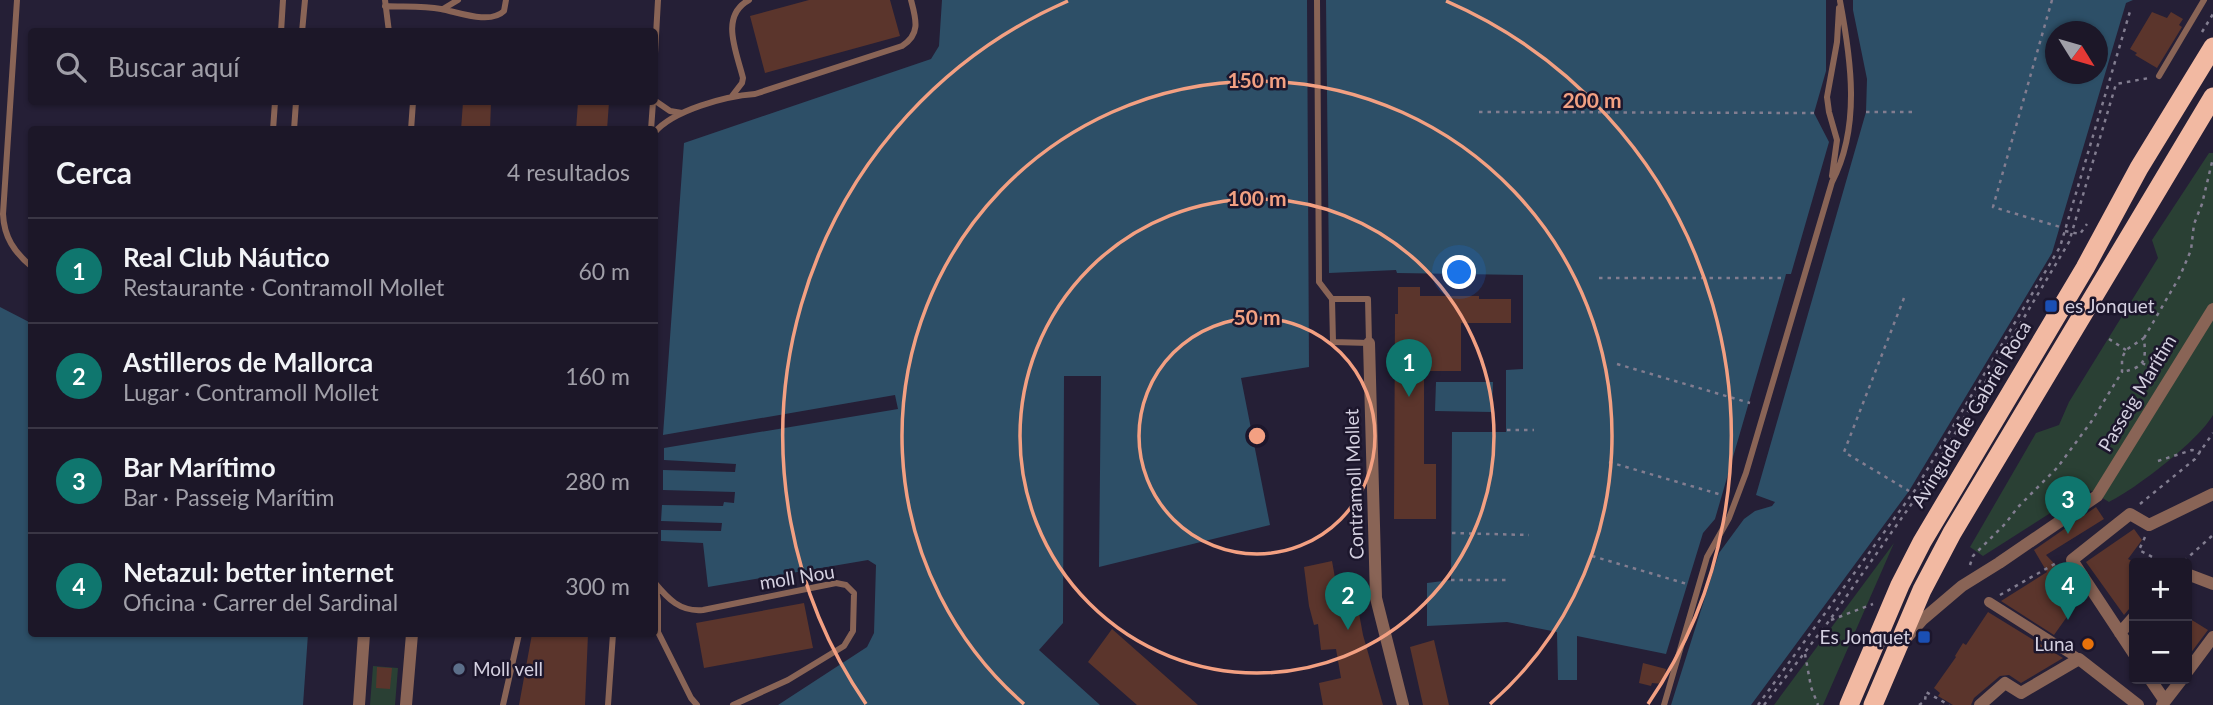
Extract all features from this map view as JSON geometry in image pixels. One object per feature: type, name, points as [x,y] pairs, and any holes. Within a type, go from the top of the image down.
[{"type":"highway","name":"Avinguda de Gabriel Roca","points":[[1849,705],[1900,585],[1922,542],[2094,253],[2139,168],[2213,47]]},
{"type":"highway","points":[[1872,705],[1923,590],[1952,533],[2211,107]]},
{"type":"street","name":"Passeig Marítim","points":[[1896,651],[1922,620],[1962,586],[2097,496],[2213,309]]},
{"type":"street","name":"Contramoll Mollet","points":[[1369,343],[1376,598],[1403,705]]},
{"type":"street","points":[[2129,646],[2072,561],[2130,514],[2149,526],[2213,494]]},
{"type":"street","points":[[2192,576],[2213,584]]},
{"type":"street","points":[[1991,603],[2078,659],[2138,705]]},
{"type":"street","points":[[2120,633],[2130,621]]},
{"type":"street","points":[[359,705],[364,637]]},
{"type":"street","points":[[406,705],[412,637]]},
{"type":"street","points":[[2192,665],[2213,637]]},
{"type":"street","points":[[1980,705],[2005,683],[2021,693],[2078,659]]},
{"type":"street","points":[[2153,684],[2163,703],[2178,684]]},
{"type":"lane","points":[[17,0],[3,214],[9,242],[28,263]]},
{"type":"lane","points":[[281,28],[283,0]]},
{"type":"lane","points":[[302,28],[305,0]]},
{"type":"lane","points":[[443,9],[458,0]]},
{"type":"lane","points":[[388,28],[385,3],[443,9],[458,15],[499,16],[504,11],[506,0]]},
{"type":"lane","points":[[656,28],[658,0]]},
{"type":"lane","points":[[731,97],[743,78],[732,20],[738,7],[749,0]]},
{"type":"lane","points":[[658,128],[684,113],[731,97],[755,94],[902,46],[916,30],[917,22],[911,0]]},
{"type":"lane","points":[[1317,0],[1318,282],[1332,299],[1334,342],[1369,343]]},
{"type":"lane","points":[[1664,705],[1707,557],[1729,518],[1746,473],[1832,182],[1837,140],[1827,96],[1835,56],[1840,0]]},
{"type":"lane","points":[[1832,182],[1839,169],[1851,112],[1846,36],[1840,0]]},
{"type":"lane","points":[[2159,76],[2204,0]]},
{"type":"lane","points":[[658,104],[670,111],[684,113]]},
{"type":"lane","points":[[274,126],[275,105]]},
{"type":"lane","points":[[294,126],[296,105]]},
{"type":"lane","points":[[411,126],[413,105]]},
{"type":"lane","points":[[653,126],[654,105]]},
{"type":"lane","name":"Contramoll Mollet","points":[[1332,299],[1368,299],[1369,343]]},
{"type":"lane","name":"moll Nou","points":[[658,586],[672,602],[689,610],[703,610],[836,583],[846,585],[854,593],[853,631],[844,646],[788,680],[733,705]]},
{"type":"lane","name":"moll Nou","points":[[658,601],[658,632],[697,705]]},
{"type":"lane","points":[[503,705],[518,637]]},
{"type":"lane","points":[[608,705],[613,637]]},
{"type":"path","points":[[2052,0],[1993,207],[2060,227]]},
{"type":"path","points":[[1758,705],[1915,490],[2060,247],[2131,8]]},
{"type":"path","points":[[1764,705],[1829,621],[1920,492],[2069,242],[2116,84],[2159,76]]},
{"type":"path","points":[[1479,112],[1814,113]]},
{"type":"path","points":[[1866,112],[1913,112]]},
{"type":"path","points":[[1962,586],[1973,556],[2057,468],[2091,422],[2122,372],[2126,350],[2144,338],[2180,276],[2191,250],[2194,224],[2202,204],[2213,158]]},
{"type":"path","points":[[1599,278],[1785,278]]},
{"type":"path","points":[[1904,298],[1844,452],[1909,491]]},
{"type":"path","points":[[2109,338],[2126,350]]},
{"type":"path","points":[[2122,372],[2136,369],[2143,363],[2146,356],[2144,338]]},
{"type":"path","points":[[2143,363],[2158,372]]},
{"type":"path","points":[[1617,364],[1750,403]]},
{"type":"path","points":[[1507,430],[1534,430]]},
{"type":"path","points":[[2130,514],[2201,452],[2213,433]]},
{"type":"path","points":[[2158,461],[2192,450],[2201,452]]},
{"type":"path","points":[[1609,462],[1722,495]]},
{"type":"path","points":[[2149,526],[2139,550],[2154,558]]},
{"type":"path","points":[[1452,533],[1529,535]]},
{"type":"path","points":[[2187,558],[2213,535]]},
{"type":"path","points":[[1592,556],[1687,584]]},
{"type":"path","points":[[1991,603],[2037,572],[2058,562],[2072,561]]},
{"type":"path","points":[[1451,580],[1510,580]]},
{"type":"path","points":[[1829,621],[1877,603]]},
{"type":"path","points":[[1805,653],[1811,687],[1818,705]]},
{"type":"path","points":[[1919,705],[1925,701],[1926,692],[1949,705]]},
{"type":"green space","points":[[2209,153],[2213,153],[2213,415],[2181,450],[2121,495],[2109,502],[2088,489],[1983,556],[1970,547],[2036,433],[2059,425],[2069,402],[2158,258],[2152,240]]},
{"type":"green space","points":[[1894,543],[1823,705],[1774,705]]},
{"type":"green space","points":[[373,666],[398,668],[395,705],[370,705]]},
{"type":"water","points":[[942,0],[1307,0],[1309,367],[1241,378],[1270,525],[1099,567],[1101,376],[1064,376],[1063,623],[1039,650],[1100,705],[778,705],[867,647],[874,633],[876,565],[868,560],[708,587],[703,543],[661,541],[661,530],[721,531],[722,523],[661,521],[662,505],[723,506],[724,502],[734,503],[735,492],[663,490],[663,470],[735,472],[736,464],[664,460],[664,448],[898,409],[895,395],[663,435],[684,143],[931,59],[939,46]]},
{"type":"water","points":[[1326,0],[1826,0],[1826,71],[1814,113],[1829,142],[1791,274],[1786,274],[1715,519],[1703,533],[1666,654],[1577,636],[1577,680],[1558,680],[1557,632],[1507,622],[1427,626],[1427,583],[1451,580],[1452,432],[1506,432],[1506,370],[1523,369],[1523,275],[1397,273],[1396,270],[1329,273]]},
{"type":"water","points":[[1853,0],[2133,0],[2126,3],[2108,64],[2108,21],[2045,21],[2045,84],[2102,84],[2052,253],[1909,491],[1751,705],[1671,705],[1719,553],[1744,519],[1775,502],[1756,495],[1866,112],[1867,79]]},
{"type":"water","points":[[0,307],[28,321],[28,637],[308,637],[303,705],[0,705]]},
{"type":"water","points":[[1436,382],[1493,382],[1492,412],[1435,411]]},
{"type":"building","points":[[809,0],[890,0],[900,36],[765,73],[750,16]]},
{"type":"building","points":[[2152,12],[2167,18],[2171,12],[2183,19],[2179,25],[2182,27],[2157,68],[2130,49]]},
{"type":"building","points":[[463,105],[491,105],[490,126],[461,126]]},
{"type":"building","points":[[578,105],[609,105],[607,126],[576,126]]},
{"type":"building","points":[[1398,287],[1420,287],[1420,296],[1511,299],[1511,323],[1461,323],[1461,371],[1424,371],[1424,464],[1436,464],[1436,519],[1394,519],[1395,314],[1398,314]]},
{"type":"building","points":[[2096,507],[2104,519],[2046,555],[2067,577],[2051,595],[2071,611],[2054,635],[2001,601],[2047,572],[2034,550]]},
{"type":"building","points":[[2134,529],[2142,540],[2128,559],[2129,609],[2124,615],[2086,562]]},
{"type":"building","points":[[1332,561],[1337,589],[1354,586],[1363,635],[1383,705],[1323,705],[1319,683],[1341,678],[1336,649],[1321,650],[1318,624],[1314,625],[1309,606],[1304,567]]},
{"type":"building","points":[[804,603],[813,648],[704,668],[696,623]]},
{"type":"building","points":[[1988,612],[2063,658],[2021,683],[2009,675],[2000,676],[1974,698],[1971,705],[1953,705],[1938,696],[1940,693],[1934,688],[1963,643],[1966,645]]},
{"type":"building","points":[[2192,620],[2208,630],[2192,651]]},
{"type":"building","points":[[1112,629],[1198,705],[1137,705],[1088,662]]},
{"type":"building","points":[[531,637],[588,637],[585,705],[519,705]]},
{"type":"building","points":[[1434,640],[1449,705],[1423,705],[1410,647]]},
{"type":"building","points":[[1643,663],[1666,669],[1663,684],[1652,683],[1651,686],[1639,683]]},
{"type":"building","points":[[377,667],[392,668],[390,689],[376,688]]},
{"type":"place","name":"es Jonquet","points":[[2051,306]]},
{"type":"place","name":"Real Club Náutico","points":[[1409,397]]},
{"type":"place","name":"Bar Marítimo","points":[[2068,534]]},
{"type":"place","name":"Netazul: better internet","points":[[2068,620]]},
{"type":"place","name":"Astilleros de Mallorca","points":[[1348,630]]},
{"type":"place","name":"Es Jonquet","points":[[1924,637]]},
{"type":"place","name":"Luna","points":[[2088,644]]},
{"type":"place","name":"Moll vell","points":[[459,669]]}]
